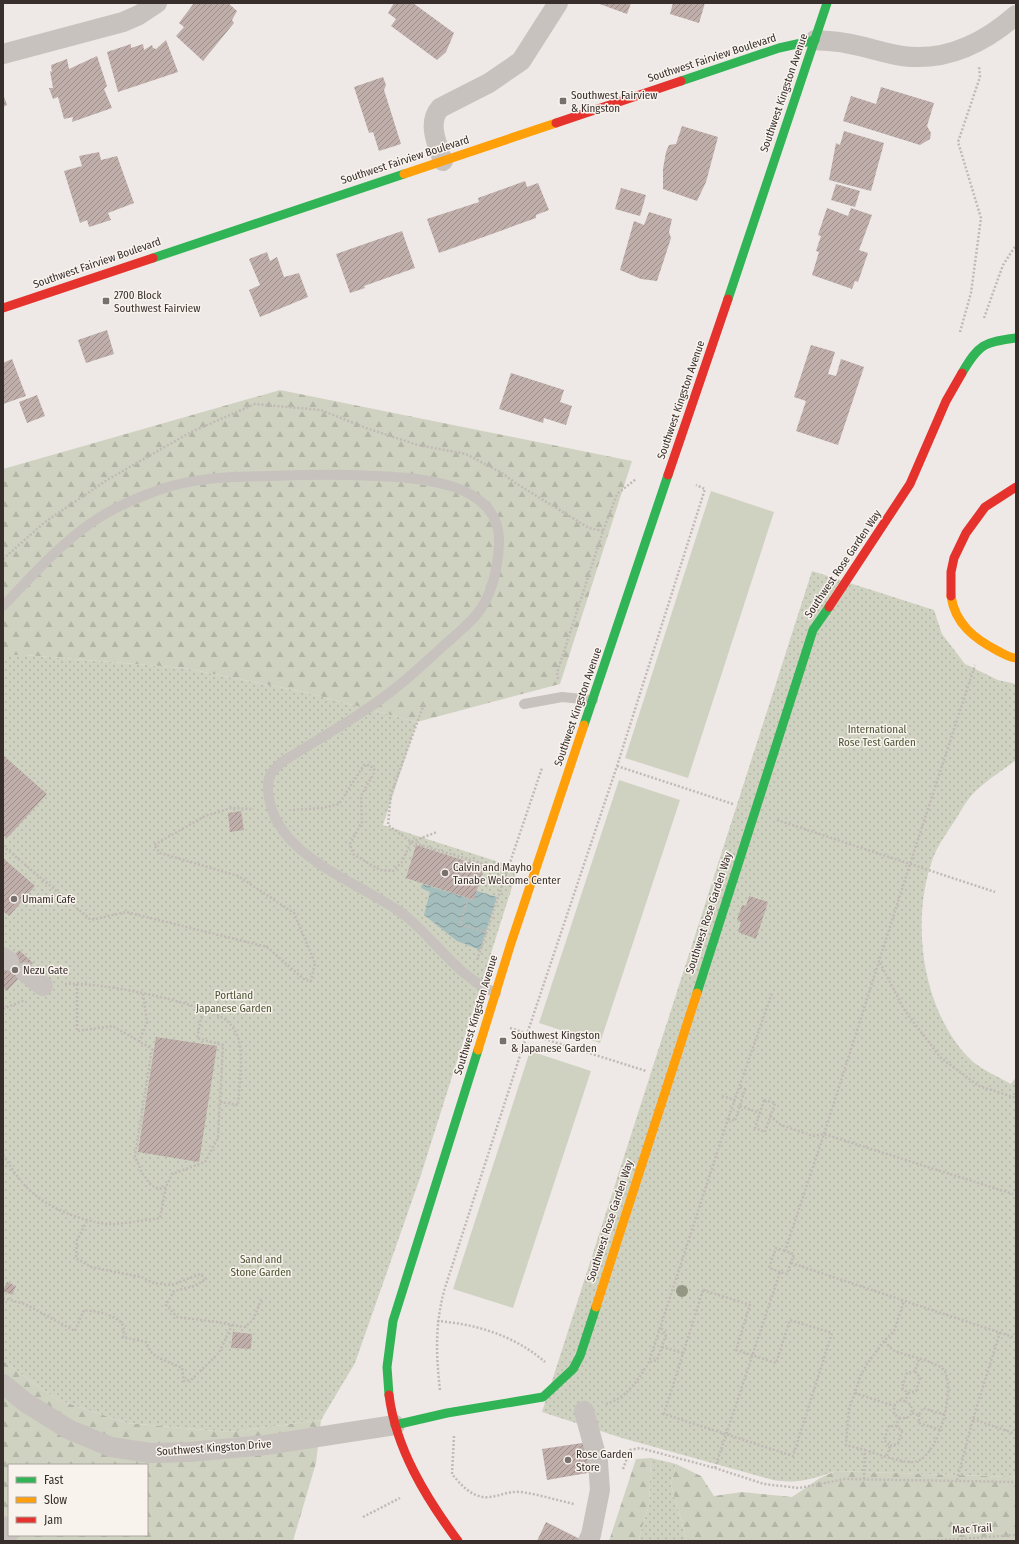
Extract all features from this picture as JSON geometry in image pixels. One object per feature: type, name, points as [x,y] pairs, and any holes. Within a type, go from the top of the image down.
[{"type":"street","points":[[3,54],[123,22],[139,15],[157,3]]},
{"type":"street","points":[[443,161],[433,126],[435,114],[440,108],[489,83],[521,62],[558,3]]},
{"type":"street","name":"Southwest Kingston Avenue","points":[[458,1541],[438,1516],[422,1486],[395,1425],[387,1382],[388,1358],[393,1321],[496,993],[827,3]]},
{"type":"street","points":[[815,40],[845,43],[902,56],[940,55],[956,52],[976,44],[998,31],[1016,15]]},
{"type":"street","name":"Southwest Fairview Boulevard","points":[[3,308],[360,187],[443,161],[780,48],[815,40]]},
{"type":"street","name":"Southwest Rose Garden Way","points":[[395,1425],[446,1413],[543,1397],[573,1369],[580,1356],[813,630],[850,578],[910,484],[946,401],[974,353],[992,341],[1016,338]]},
{"type":"street","points":[[1016,487],[986,506],[965,534],[954,557],[949,579],[951,603],[962,625],[982,643],[1012,658],[1016,658]]},
{"type":"street","points":[[12,964],[43,986]]},
{"type":"street","name":"Southwest Kingston Drive","points":[[3,1384],[25,1402],[68,1429],[111,1447],[150,1453],[189,1452],[266,1445],[395,1425]]},
{"type":"street","points":[[584,1411],[598,1462],[600,1490],[591,1534],[588,1541]]},
{"type":"lane","points":[[3,606],[61,548],[92,522],[140,498],[187,482],[221,477],[319,474],[389,476],[444,483],[476,498],[490,510],[496,523],[499,537],[496,572],[482,607],[471,622],[396,688],[276,766],[267,782],[271,809],[288,837],[326,869],[393,906],[471,980],[496,993]]},
{"type":"lane","points":[[524,704],[562,697],[593,700]]},
{"type":"path","points":[[960,334],[971,292],[981,218],[958,142],[980,77]]},
{"type":"path","points":[[980,324],[1003,265],[1016,245]]},
{"type":"path","points":[[559,683],[557,673],[617,494],[636,479]]},
{"type":"path","points":[[441,1394],[436,1338],[437,1321],[444,1291],[527,1034],[617,766],[705,488],[696,485]]},
{"type":"path","points":[[785,1251],[880,963],[910,864],[982,643]]},
{"type":"path","points":[[424,704],[391,794],[388,825],[411,842],[506,871]]},
{"type":"path","points":[[471,980],[485,932],[544,763]]},
{"type":"path","points":[[3,846],[90,920],[126,912],[267,947],[305,980],[311,981],[316,963],[294,913],[238,876],[160,853],[154,845],[205,816],[231,808],[298,811],[339,804],[364,765],[369,765],[374,769],[374,773],[361,796],[362,822],[350,844],[353,854],[380,870],[393,871],[402,862],[411,842],[436,832]]},
{"type":"path","points":[[617,766],[735,805]]},
{"type":"path","points":[[776,820],[995,892]]},
{"type":"path","points":[[468,898],[460,924],[485,932]]},
{"type":"path","points":[[880,963],[905,1011],[941,1058],[980,1086],[1016,1098]]},
{"type":"path","points":[[43,986],[77,984],[142,993],[203,1010],[227,1021],[236,1033],[240,1046],[238,1105],[220,1102]]},
{"type":"path","points":[[77,984],[77,1030],[113,1026],[152,1050],[135,1156],[142,1173],[151,1185],[159,1189],[166,1186]]},
{"type":"path","points":[[138,1042],[147,1022],[142,993]]},
{"type":"path","points":[[584,1411],[617,1401],[637,1382],[649,1362],[728,1119],[772,993]]},
{"type":"path","points":[[3,1155],[21,1182],[34,1195],[57,1208],[87,1221],[113,1224],[160,1218],[166,1186],[172,1174],[205,1162],[212,1152],[218,1138],[223,1045],[197,1038],[203,1010]]},
{"type":"path","points":[[527,1034],[647,1072]]},
{"type":"path","points":[[728,1119],[735,1121],[745,1089],[739,1087]]},
{"type":"path","points":[[722,1096],[735,1100]]},
{"type":"path","points":[[764,1100],[775,1103],[765,1132],[755,1128],[760,1113],[764,1100]]},
{"type":"path","points":[[740,1106],[760,1113]]},
{"type":"path","points":[[770,1116],[781,1126],[813,1136],[824,1134],[1016,1195]]},
{"type":"path","points":[[87,1221],[77,1240],[76,1258],[91,1267],[141,1276],[153,1283],[172,1285],[200,1274],[206,1279],[194,1286],[174,1291],[166,1306],[177,1317],[245,1327],[253,1320],[262,1298]]},
{"type":"path","points":[[776,1248],[794,1254],[791,1264],[787,1274],[769,1268],[776,1248]]},
{"type":"path","points":[[791,1264],[1016,1338]]},
{"type":"path","points":[[715,1468],[780,1272]]},
{"type":"path","points":[[703,1290],[750,1305],[736,1350],[753,1355],[776,1363],[790,1320],[832,1333],[793,1456],[664,1414],[703,1290]]},
{"type":"path","points":[[3,1298],[25,1304],[75,1331],[84,1310],[106,1313],[114,1316],[122,1323],[124,1330],[123,1338],[146,1342],[150,1351],[157,1357],[182,1368],[184,1381],[191,1380],[219,1352],[232,1325]]},
{"type":"path","points":[[884,1341],[893,1350],[939,1366],[945,1372],[948,1397],[945,1415],[940,1430],[931,1447],[919,1461],[912,1463],[846,1445],[849,1409],[855,1393],[867,1364],[884,1341],[894,1331],[904,1301]]},
{"type":"path","points":[[437,1321],[476,1328],[508,1338],[532,1351],[548,1364]]},
{"type":"path","points":[[649,1362],[657,1360],[662,1348],[666,1335],[661,1328]]},
{"type":"path","points":[[957,1480],[973,1419],[1000,1332]]},
{"type":"path","points":[[662,1348],[684,1353]]},
{"type":"path","points":[[908,1393],[916,1391],[920,1378],[916,1371],[919,1359]]},
{"type":"path","points":[[908,1393],[902,1388],[907,1373],[916,1371]]},
{"type":"path","points":[[855,1393],[894,1406]]},
{"type":"path","points":[[905,1401],[908,1393]]},
{"type":"path","points":[[899,1400],[905,1401],[911,1405],[912,1413],[907,1418],[899,1418],[894,1414],[894,1406],[899,1400]]},
{"type":"path","points":[[940,1430],[919,1423],[919,1415],[924,1408],[945,1415]]},
{"type":"path","points":[[912,1413],[919,1415]]},
{"type":"path","points":[[896,1426],[899,1418]]},
{"type":"path","points":[[973,1419],[1016,1434]]},
{"type":"path","points":[[889,1426],[896,1426],[902,1431],[898,1444],[890,1446],[884,1440],[889,1426]]},
{"type":"path","points":[[453,1430],[455,1442],[452,1474],[462,1487],[476,1495],[489,1497],[506,1492],[520,1492],[596,1509]]},
{"type":"path","points":[[886,1456],[890,1446]]},
{"type":"path","points":[[622,1472],[630,1450],[640,1448],[715,1468],[764,1484],[799,1488],[845,1479],[1016,1482]]},
{"type":"path","points":[[864,1479],[865,1450]]},
{"type":"path","points":[[363,1517],[404,1496]]},
{"type":"path","name":"Mac Trail","points":[[928,1541],[1016,1535]]},
{"type":"green space","points":[[280,390],[632,461],[560,684],[417,722],[304,692],[184,668],[25,655],[3,655],[3,469]]},
{"type":"green space","points":[[711,491],[774,512],[688,778],[625,758]]},
{"type":"green space","name":"International Rose Test Garden","points":[[812,571],[934,610],[942,634],[965,664],[998,680],[1016,684],[1016,760],[986,782],[971,796],[943,838],[933,858],[926,883],[922,909],[922,936],[925,964],[931,990],[940,1015],[953,1038],[969,1058],[983,1069],[1011,1084],[1016,1077],[1016,1477],[836,1471],[798,1481],[773,1480],[622,1438],[542,1412]]},
{"type":"green space","name":"Portland Japanese Garden","points":[[3,655],[25,655],[184,668],[304,692],[417,722],[383,825],[518,868],[420,1178],[355,1363],[321,1420],[229,1432],[127,1423],[58,1400],[3,1361]]},
{"type":"green space","points":[[619,780],[680,800],[600,1043],[539,1023]]},
{"type":"green space","points":[[530,1051],[591,1071],[513,1308],[453,1289]]},
{"type":"green space","points":[[3,1361],[58,1400],[127,1423],[229,1432],[321,1420],[316,1463],[293,1541],[3,1541]]},
{"type":"green space","points":[[651,1458],[676,1464],[671,1485],[687,1541],[639,1541],[649,1505]]},
{"type":"green space","points":[[651,1458],[649,1505],[639,1541],[609,1541],[636,1459]]},
{"type":"green space","points":[[676,1464],[701,1476],[714,1496],[742,1492],[792,1497],[820,1478],[836,1471],[1016,1477],[1016,1541],[687,1541],[671,1485]]},
{"type":"water","points":[[423,884],[473,900],[477,891],[497,897],[480,950],[457,941],[424,915],[430,892],[421,888]]},
{"type":"building","points":[[194,3],[228,3],[237,11],[232,20],[234,23],[203,61],[176,36],[184,27],[179,23]]},
{"type":"building","points":[[394,3],[413,3],[454,33],[446,52],[437,60],[391,26],[396,19],[388,13]]},
{"type":"building","points":[[597,3],[631,3],[627,14]]},
{"type":"building","points":[[673,3],[705,3],[699,23],[670,14]]},
{"type":"building","points":[[166,40],[178,72],[118,92],[107,52],[131,44],[131,48],[143,44],[144,50],[152,45],[153,48],[156,49]]},
{"type":"building","points":[[97,56],[107,86],[104,89],[112,108],[72,122],[73,117],[64,119],[58,97],[53,99],[49,88],[53,88],[50,71],[52,72],[51,65],[67,59],[69,69]]},
{"type":"building","points":[[383,77],[386,85],[384,90],[401,144],[379,151],[373,132],[369,133],[354,87]]},
{"type":"building","points":[[881,87],[934,103],[927,126],[931,133],[930,139],[920,145],[843,121],[851,96],[876,104]]},
{"type":"building","points":[[3,94],[7,105],[3,107]]},
{"type":"building","points":[[682,126],[718,137],[706,182],[697,201],[663,189],[663,169],[666,152],[669,145],[676,144]]},
{"type":"building","points":[[844,131],[884,143],[871,191],[829,180],[836,143],[840,145]]},
{"type":"building","points":[[99,152],[101,160],[117,156],[134,203],[108,213],[111,220],[89,227],[87,220],[80,223],[64,171],[82,166],[79,156]]},
{"type":"building","points":[[525,181],[527,187],[538,183],[549,210],[536,215],[536,218],[439,253],[427,219],[479,202],[478,198]]},
{"type":"building","points":[[836,184],[860,191],[855,207],[831,200]]},
{"type":"building","points":[[621,188],[646,195],[640,216],[615,209]]},
{"type":"building","points":[[827,208],[848,216],[851,208],[872,215],[859,250],[868,253],[858,282],[855,281],[852,289],[812,275],[819,252],[816,251],[821,236],[818,235]]},
{"type":"building","points":[[649,212],[672,219],[669,232],[671,238],[657,281],[641,279],[620,270],[634,221],[644,225]]},
{"type":"building","points":[[402,231],[415,268],[364,286],[365,288],[350,293],[336,254]]},
{"type":"building","points":[[267,252],[270,261],[277,257],[284,277],[299,273],[308,297],[260,317],[249,290],[260,285],[249,259]]},
{"type":"building","points":[[107,330],[114,354],[86,363],[78,340]]},
{"type":"building","points":[[811,345],[835,352],[828,374],[836,376],[841,359],[864,367],[838,445],[796,431],[806,401],[794,397]]},
{"type":"building","points":[[12,359],[26,396],[3,404],[3,363]]},
{"type":"building","points":[[511,373],[564,390],[560,402],[572,406],[566,425],[544,418],[543,423],[499,409]]},
{"type":"building","points":[[37,395],[45,416],[27,423],[19,402]]},
{"type":"building","points":[[3,755],[47,794],[7,838],[3,835]]},
{"type":"building","points":[[241,811],[244,830],[230,832],[228,813]]},
{"type":"building","name":"Calvin and Mayho Tanabe Welcome Center","points":[[416,845],[484,867],[474,900],[406,878]]},
{"type":"building","name":"Umami Cafe","points":[[3,858],[35,886],[9,916],[3,911]]},
{"type":"building","points":[[749,896],[768,902],[756,939],[738,932],[741,922],[737,920],[742,905],[746,906]]},
{"type":"building","name":"Nezu Gate","points":[[19,950],[33,963],[7,991],[3,987],[3,968]]},
{"type":"building","points":[[156,1037],[217,1046],[199,1162],[138,1152]]},
{"type":"building","points":[[7,1282],[16,1286],[12,1295],[3,1291]]},
{"type":"building","points":[[233,1332],[252,1334],[251,1349],[231,1348]]},
{"type":"building","name":"Rose Garden Store","points":[[589,1442],[593,1472],[547,1480],[542,1449]]},
{"type":"building","points":[[546,1522],[584,1541],[537,1541]]},
{"type":"traffic: fast","points":[[728,299],[827,3]]},
{"type":"traffic: fast","points":[[681,81],[779,48],[815,40]]},
{"type":"traffic: fast","points":[[153,258],[404,174]]},
{"type":"traffic: fast","points":[[962,373],[973,356],[983,346],[996,341],[1016,338]]},
{"type":"traffic: fast","points":[[584,725],[668,475]]},
{"type":"traffic: fast","points":[[697,993],[813,630],[829,607]]},
{"type":"traffic: fast","points":[[389,1395],[387,1367],[393,1321],[478,1050]]},
{"type":"traffic: fast","points":[[395,1425],[447,1413],[543,1397],[573,1369],[580,1356],[596,1307]]},
{"type":"traffic: slow","points":[[404,174],[556,123]]},
{"type":"traffic: slow","points":[[951,596],[957,615],[967,630],[974,636],[1007,656],[1016,658]]},
{"type":"traffic: slow","points":[[478,1050],[511,943],[584,725]]},
{"type":"traffic: slow","points":[[596,1307],[697,993]]},
{"type":"traffic: jam","points":[[556,123],[681,81]]},
{"type":"traffic: jam","points":[[3,308],[153,258]]},
{"type":"traffic: jam","points":[[668,475],[728,299]]},
{"type":"traffic: jam","points":[[829,607],[910,484],[946,401],[962,373]]},
{"type":"traffic: jam","points":[[951,596],[951,572],[954,558],[966,533],[985,507],[1016,487]]},
{"type":"traffic: jam","points":[[389,1395],[398,1435],[405,1454],[424,1490],[458,1541]]},
{"type":"place","name":"Southwest Fairview & Kingston","points":[[563,101]]},
{"type":"place","name":"2700 Block Southwest Fairview","points":[[106,301]]},
{"type":"place","name":"Calvin and Mayho Tanabe Welcome Center","points":[[445,873]]},
{"type":"place","name":"Umami Cafe","points":[[14,899]]},
{"type":"place","name":"Nezu Gate","points":[[15,970]]},
{"type":"place","name":"Southwest Kingston & Japanese Garden","points":[[503,1041]]},
{"type":"place","name":"Rose Garden Store","points":[[568,1460]]},
{"type":"park label","name":"Sand and Stone Garden","points":[[261,1265]]}]
